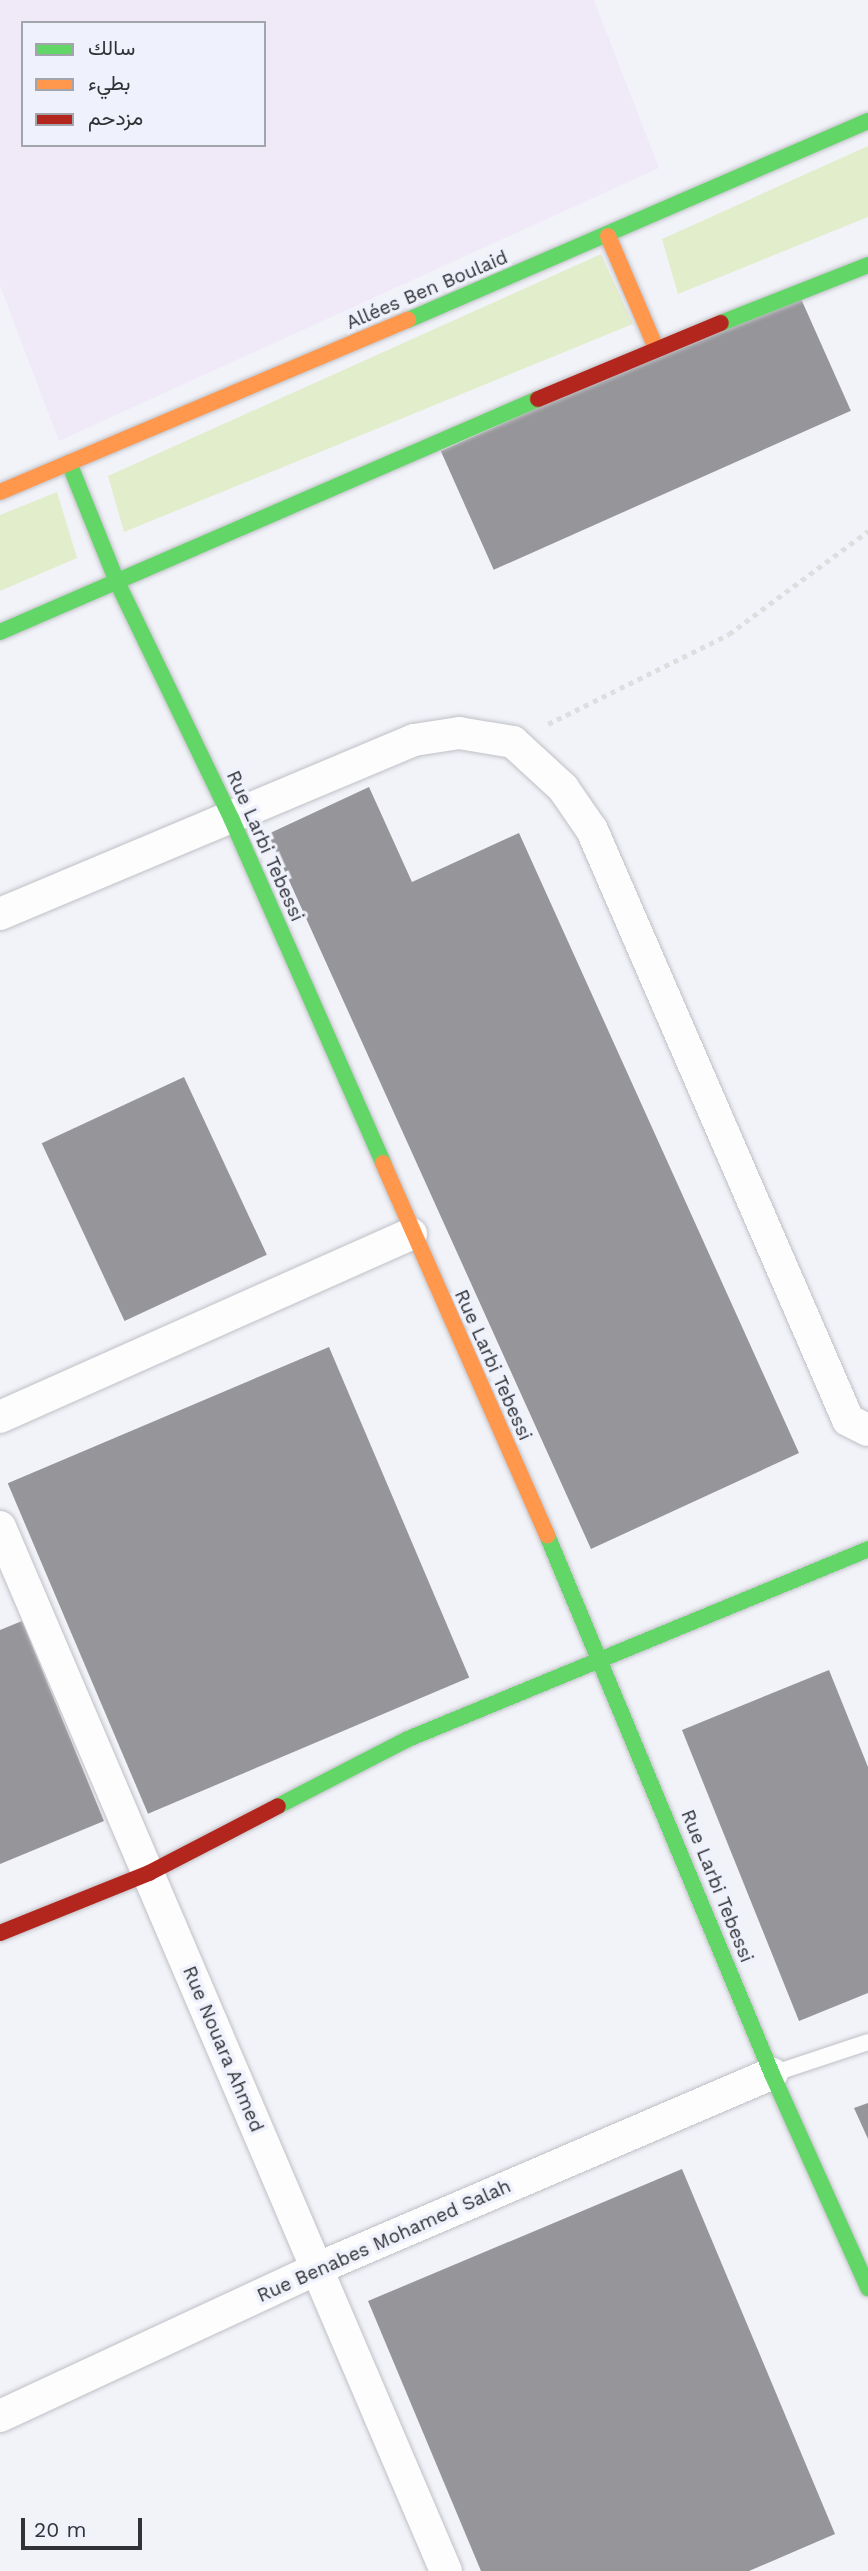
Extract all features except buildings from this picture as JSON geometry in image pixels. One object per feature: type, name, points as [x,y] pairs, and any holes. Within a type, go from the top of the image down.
[{"type":"main road","name":"Allées Ben Boulaid","points":[[0,492],[608,236],[868,121]]},
{"type":"main road","points":[[608,236],[656,348]]},
{"type":"main road","points":[[0,632],[656,348],[868,265]]},
{"type":"main road","name":"Rue Larbi Tebessi","points":[[68,463],[117,582],[232,820],[411,1234],[603,1661],[772,2074],[868,2288]]},
{"type":"main road","points":[[0,1933],[149,1873],[408,1739],[603,1661],[868,1549]]},
{"type":"street","points":[[0,914],[232,820],[414,740],[459,733],[513,742],[563,788],[592,830],[848,1420],[868,1430]]},
{"type":"street","points":[[0,1417],[411,1234]]},
{"type":"street","name":"Rue Nouara Ahmed","points":[[0,1527],[446,2571]]},
{"type":"street","name":"Rue Benabes Mohamed Salah","points":[[0,2416],[316,2269],[772,2074]]},
{"type":"lane","points":[[772,2074],[868,2042]]},
{"type":"path","points":[[513,742],[729,634],[868,531]]},
{"type":"shaded area","points":[[0,0],[594,0],[659,168],[59,441],[0,286]]},
{"type":"green space","points":[[868,146],[868,217],[678,294],[662,239]]},
{"type":"green space","points":[[601,254],[633,324],[124,532],[108,476]]},
{"type":"green space","points":[[57,492],[77,558],[0,591],[0,515]]},
{"type":"traffic: fast","points":[[408,320],[868,121]]},
{"type":"traffic: fast","points":[[721,323],[868,265]]},
{"type":"traffic: fast","points":[[0,632],[538,399]]},
{"type":"traffic: fast","points":[[69,463],[117,582],[232,820],[383,1163]]},
{"type":"traffic: fast","points":[[547,1535],[772,2074],[868,2288]]},
{"type":"traffic: fast","points":[[278,1806],[408,1739],[868,1549]]},
{"type":"traffic: slow","points":[[608,236],[656,348]]},
{"type":"traffic: slow","points":[[0,492],[408,320]]},
{"type":"traffic: slow","points":[[383,1163],[547,1535]]},
{"type":"traffic: jam","points":[[538,399],[721,323]]},
{"type":"traffic: jam","points":[[0,1933],[149,1873],[278,1806]]}]
